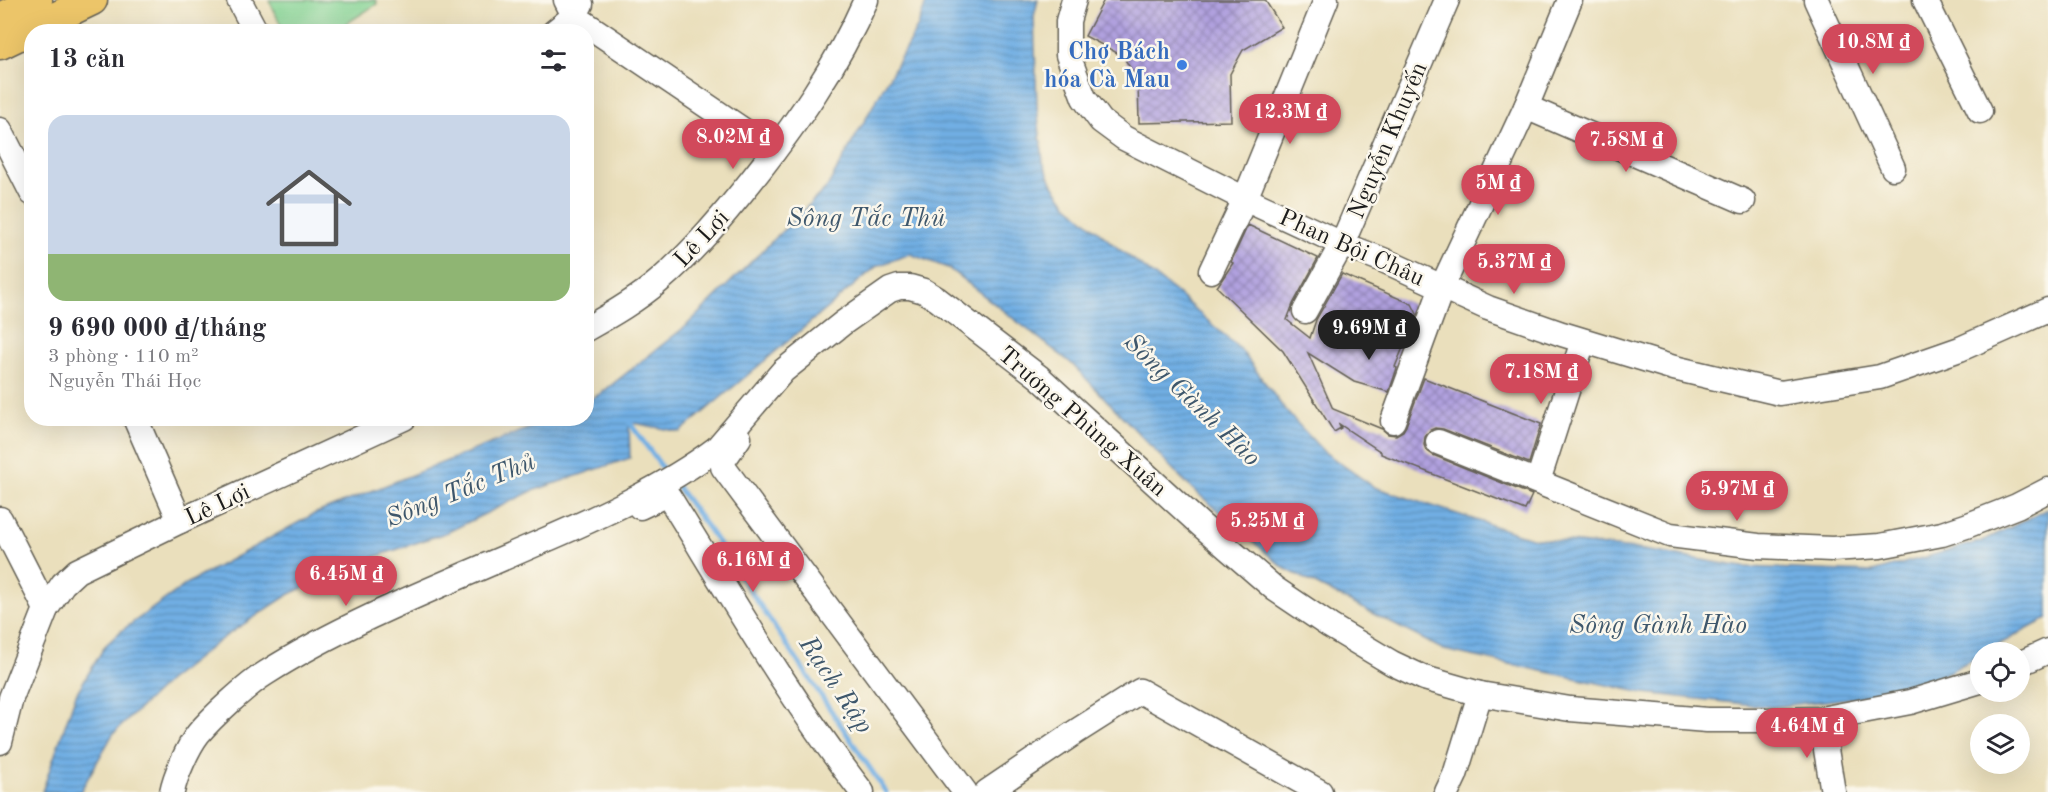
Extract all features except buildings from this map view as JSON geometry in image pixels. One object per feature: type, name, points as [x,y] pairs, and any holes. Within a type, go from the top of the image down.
[{"type":"main road","points":[[0,18],[37,0]]},
{"type":"main road","points":[[42,24],[92,0]]},
{"type":"main road","points":[[0,44],[24,33]]},
{"type":"street","points":[[239,0],[252,24]]},
{"type":"street","name":"Lê Lợi","points":[[594,324],[639,297],[658,282],[731,207],[811,100],[855,24],[866,0]]},
{"type":"street","name":"Phan Bội Châu","points":[[1074,0],[1068,21],[1068,55],[1084,98],[1101,121],[1124,138],[1245,199],[1342,244],[1383,260],[1488,308],[1584,341],[1674,368],[1780,393],[1880,376],[1960,349],[2048,310]]},
{"type":"street","points":[[1210,271],[1245,199],[1326,0]]},
{"type":"street","name":"Nguyễn Khuyến","points":[[1305,311],[1342,244],[1447,0]]},
{"type":"street","points":[[1393,421],[1442,287],[1526,107],[1570,0]]},
{"type":"street","points":[[1816,0],[1893,168]]},
{"type":"street","points":[[1925,0],[1980,111]]},
{"type":"street","points":[[560,24],[575,5],[774,151]]},
{"type":"street","points":[[1526,107],[1743,201]]},
{"type":"street","points":[[0,130],[24,177]]},
{"type":"street","name":"Trương Phùng Xuân","points":[[598,517],[641,495],[717,448],[783,371],[843,323],[890,290],[910,286],[924,291],[1039,377],[1201,525],[1275,588],[1330,626],[1392,663],[1424,678],[1480,694],[1600,712],[1707,720],[1821,719],[1910,702],[1970,684]]},
{"type":"street","points":[[1538,481],[1584,341]]},
{"type":"street","points":[[764,392],[756,415],[723,461],[723,467],[965,792]]},
{"type":"street","points":[[138,426],[180,521]]},
{"type":"street","name":"Lê Lợi","points":[[0,742],[11,699],[45,609],[63,584],[77,571],[387,426]]},
{"type":"street","points":[[1438,442],[1670,535],[1758,546],[1832,549],[1880,546],[1942,534],[2017,506],[2048,490]]},
{"type":"street","points":[[598,517],[597,524],[606,523],[663,496],[669,497],[758,642],[802,709],[862,792]]},
{"type":"street","points":[[172,792],[182,764],[197,735],[264,675],[305,651],[414,597],[598,517]]},
{"type":"street","points":[[0,519],[45,609]]},
{"type":"street","points":[[2030,659],[2048,651]]},
{"type":"street","points":[[987,792],[1077,731],[1140,692],[1144,692],[1320,792]]},
{"type":"street","points":[[1447,792],[1455,775],[1480,694]]},
{"type":"street","points":[[1821,719],[1833,792]]},
{"type":"green space","points":[[269,0],[376,0],[377,4],[346,24],[280,24]]},
{"type":"water","name":"Sông Gành Hào","points":[[927,0],[1038,0],[1034,16],[1037,107],[1043,162],[1053,185],[1067,204],[1114,245],[1173,290],[1241,350],[1285,410],[1323,451],[1374,487],[1531,538],[1644,550],[1743,567],[1873,572],[1982,541],[2048,509],[2048,618],[2004,642],[1970,642],[1970,660],[1914,691],[1771,707],[1644,693],[1444,650],[1284,568],[1188,485],[1071,363],[948,268],[910,254],[877,266],[680,432],[629,422],[630,458],[532,491],[448,532],[354,564],[288,595],[224,637],[167,682],[113,734],[80,792],[42,792],[76,694],[105,646],[121,631],[188,583],[314,514],[534,426],[594,426],[594,397],[686,326],[827,187],[917,28]]},
{"type":"waterway","name":"Rạch Rập","points":[[629,422],[667,474]]},
{"type":"waterway","name":"Rạch Rập","points":[[675,484],[710,531],[886,792]]},
{"type":"place","name":"Chợ Bách hóa Cà Mau","points":[[1182,65]]},
{"type":"water label","name":"Sông Tắc Thủ","points":[[866,217]]},
{"type":"water label","name":"Sông Tắc Thủ","points":[[460,489]]}]
